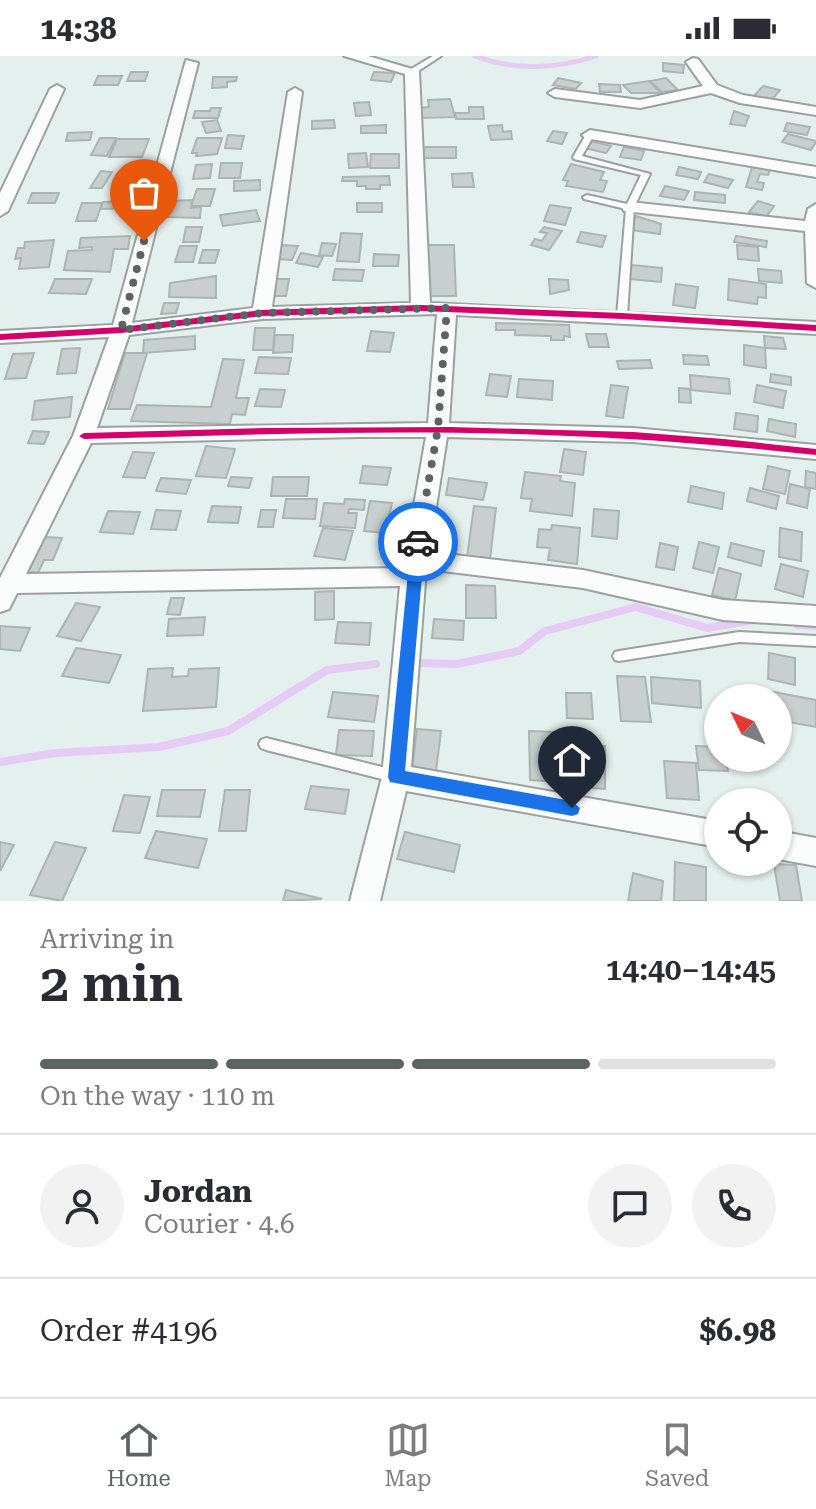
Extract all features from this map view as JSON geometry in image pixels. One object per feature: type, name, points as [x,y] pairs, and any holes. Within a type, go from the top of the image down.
[{"type":"street","points":[[351,56],[412,71],[421,308]]},
{"type":"street","points":[[693,62],[712,88],[740,99],[816,111]]},
{"type":"street","points":[[5,593],[84,436],[121,330],[191,63]]},
{"type":"street","points":[[555,93],[640,104],[712,88]]},
{"type":"street","points":[[0,211],[57,89]]},
{"type":"street","points":[[262,313],[295,92]]},
{"type":"street","points":[[590,135],[816,172]]},
{"type":"street","points":[[630,207],[815,221],[816,283]]},
{"type":"street","points":[[0,337],[121,330],[262,313],[421,308],[816,328]]},
{"type":"street","points":[[365,901],[396,777],[414,568],[438,428],[447,308]]},
{"type":"street","points":[[84,436],[438,428],[709,438],[816,452]]},
{"type":"street","points":[[5,593],[414,568],[583,579],[723,610],[816,616]]},
{"type":"street","points":[[396,777],[704,832]]},
{"type":"street","points":[[792,848],[816,852]]},
{"type":"lane","points":[[412,71],[438,56]]},
{"type":"lane","points":[[590,135],[577,157],[646,174],[630,207],[622,316]]},
{"type":"lane","points":[[587,197],[630,207]]},
{"type":"lane","points":[[619,656],[739,637],[816,641]]},
{"type":"lane","points":[[266,744],[396,777]]},
{"type":"building","points":[[663,63],[684,65],[683,73],[663,71]]},
{"type":"building","points":[[131,72],[148,72],[145,81],[127,81]]},
{"type":"building","points":[[374,72],[395,73],[391,82],[371,80]]},
{"type":"building","points":[[98,76],[122,76],[118,85],[94,85]]},
{"type":"building","points":[[213,77],[237,77],[236,81],[227,82],[227,87],[212,88]]},
{"type":"building","points":[[558,78],[581,83],[576,89],[553,85]]},
{"type":"building","points":[[666,78],[678,90],[662,92],[650,81]]},
{"type":"building","points":[[649,81],[661,93],[631,93],[623,85]]},
{"type":"building","points":[[599,84],[620,85],[621,92],[600,92]]},
{"type":"building","points":[[763,86],[780,90],[771,101],[753,97]]},
{"type":"building","points":[[450,99],[455,117],[420,118],[418,108],[429,107],[428,100]]},
{"type":"building","points":[[369,102],[371,115],[356,116],[354,103]]},
{"type":"building","points":[[469,107],[483,107],[484,119],[456,119],[455,113],[469,113]]},
{"type":"building","points":[[211,108],[221,108],[218,118],[193,118],[195,111],[210,111]]},
{"type":"building","points":[[734,111],[749,116],[745,126],[730,124]]},
{"type":"building","points":[[217,120],[221,131],[206,133],[202,122]]},
{"type":"building","points":[[334,120],[335,128],[312,129],[312,121]]},
{"type":"building","points":[[787,123],[810,127],[807,135],[784,131]]},
{"type":"building","points":[[386,125],[386,133],[361,133],[361,126]]},
{"type":"building","points":[[502,125],[503,132],[511,131],[512,139],[491,140],[488,126]]},
{"type":"building","points":[[553,131],[567,133],[562,144],[547,141]]},
{"type":"building","points":[[92,132],[90,140],[66,141],[68,133]]},
{"type":"building","points":[[788,134],[816,142],[811,150],[782,142]]},
{"type":"building","points":[[228,135],[244,136],[241,149],[225,148]]},
{"type":"building","points":[[100,138],[116,138],[107,156],[91,155]]},
{"type":"building","points":[[197,138],[222,138],[217,154],[196,156],[197,153],[192,153]]},
{"type":"building","points":[[117,139],[149,139],[142,157],[109,157]]},
{"type":"building","points":[[590,141],[611,146],[606,153],[585,148]]},
{"type":"building","points":[[422,147],[456,147],[456,158],[422,158]]},
{"type":"building","points":[[624,147],[644,151],[641,160],[620,157]]},
{"type":"building","points":[[366,153],[368,167],[349,168],[348,154]]},
{"type":"building","points":[[371,154],[399,154],[399,168],[370,168]]},
{"type":"building","points":[[221,163],[242,163],[240,178],[219,178]]},
{"type":"building","points":[[212,164],[210,178],[193,179],[196,165]]},
{"type":"building","points":[[571,164],[604,172],[600,180],[607,181],[603,192],[566,186],[568,181],[563,180]]},
{"type":"building","points":[[679,167],[701,172],[698,179],[676,175]]},
{"type":"building","points":[[752,167],[770,170],[768,175],[760,174],[757,182],[764,183],[762,190],[746,187]]},
{"type":"building","points":[[101,171],[112,172],[102,188],[90,188]]},
{"type":"building","points":[[472,173],[474,187],[453,187],[452,174]]},
{"type":"building","points":[[709,174],[733,180],[728,188],[704,182]]},
{"type":"building","points":[[389,176],[390,185],[380,185],[380,189],[357,186],[357,181],[342,181],[343,177]]},
{"type":"building","points":[[260,180],[260,190],[234,191],[234,181]]},
{"type":"building","points":[[123,184],[140,185],[133,197],[116,196]]},
{"type":"building","points":[[665,186],[689,191],[684,200],[660,196]]},
{"type":"building","points":[[197,189],[215,189],[210,206],[191,206]]},
{"type":"building","points":[[695,192],[725,195],[725,203],[694,200]]},
{"type":"building","points":[[32,193],[59,193],[55,203],[28,203]]},
{"type":"building","points":[[192,200],[191,208],[201,207],[200,218],[168,217],[171,201]]},
{"type":"building","points":[[133,201],[131,208],[101,209],[103,202]]},
{"type":"building","points":[[758,201],[774,206],[766,217],[749,212]]},
{"type":"building","points":[[82,203],[102,203],[96,221],[76,221]]},
{"type":"building","points":[[357,203],[382,203],[382,212],[357,212]]},
{"type":"building","points":[[550,205],[571,208],[565,225],[544,221]]},
{"type":"building","points":[[256,210],[260,221],[223,226],[220,215]]},
{"type":"building","points":[[636,216],[661,224],[660,234],[631,230]]},
{"type":"building","points":[[186,227],[202,227],[199,242],[183,242]]},
{"type":"building","points":[[544,227],[562,231],[549,250],[531,245],[535,239],[542,241],[547,233],[540,232]]},
{"type":"building","points":[[581,232],[606,236],[602,247],[577,242]]},
{"type":"building","points":[[341,233],[362,234],[359,262],[337,261]]},
{"type":"building","points":[[130,236],[128,249],[114,249],[110,272],[64,270],[68,251],[92,250],[92,247],[79,248],[81,238]]},
{"type":"building","points":[[736,236],[767,241],[766,247],[734,242]]},
{"type":"building","points":[[54,240],[49,267],[19,269],[21,258],[15,259],[18,248],[24,248],[25,242]]},
{"type":"building","points":[[322,243],[336,244],[332,256],[319,255]]},
{"type":"building","points":[[282,245],[298,246],[292,260],[277,259]]},
{"type":"building","points":[[427,245],[454,245],[456,296],[428,296]]},
{"type":"building","points":[[737,245],[758,247],[759,261],[738,259]]},
{"type":"building","points":[[180,246],[197,246],[193,262],[175,262]]},
{"type":"building","points":[[203,250],[219,250],[215,263],[199,263]]},
{"type":"building","points":[[301,253],[323,257],[318,267],[296,263]]},
{"type":"building","points":[[374,254],[399,255],[398,266],[373,266]]},
{"type":"building","points":[[631,265],[662,268],[661,282],[630,279]]},
{"type":"building","points":[[335,269],[364,270],[362,281],[333,280]]},
{"type":"building","points":[[758,269],[781,271],[782,283],[759,281]]},
{"type":"building","points":[[216,276],[216,298],[169,297],[170,283]]},
{"type":"building","points":[[55,279],[92,279],[86,294],[49,293]]},
{"type":"building","points":[[271,279],[289,279],[286,296],[268,296]]},
{"type":"building","points":[[549,279],[568,280],[569,290],[550,294]]},
{"type":"building","points":[[729,279],[766,284],[766,298],[758,297],[757,304],[728,300]]},
{"type":"building","points":[[676,284],[698,287],[695,308],[673,305]]},
{"type":"building","points":[[164,303],[179,303],[176,313],[161,314]]},
{"type":"building","points":[[496,323],[569,325],[570,337],[551,340],[551,336],[515,335],[515,330],[496,330]]},
{"type":"building","points":[[255,328],[275,328],[273,350],[253,350]]},
{"type":"building","points":[[371,331],[394,333],[390,352],[367,351]]},
{"type":"building","points":[[586,334],[606,334],[609,347],[589,347]]},
{"type":"building","points":[[275,335],[293,335],[292,352],[273,353]]},
{"type":"building","points":[[195,336],[195,349],[143,353],[144,340]]},
{"type":"building","points":[[764,336],[783,338],[786,349],[765,348]]},
{"type":"building","points":[[744,345],[765,348],[766,368],[744,365]]},
{"type":"building","points":[[80,348],[76,373],[57,374],[62,349]]},
{"type":"building","points":[[34,353],[26,378],[5,379],[13,354]]},
{"type":"building","points":[[125,353],[147,353],[130,409],[108,409]]},
{"type":"building","points":[[683,355],[707,356],[709,365],[684,364]]},
{"type":"building","points":[[259,357],[291,358],[288,374],[255,373]]},
{"type":"building","points":[[223,359],[244,360],[236,398],[249,398],[245,415],[232,414],[230,424],[131,421],[137,405],[211,407]]},
{"type":"building","points":[[650,360],[652,368],[619,369],[617,361]]},
{"type":"building","points":[[490,374],[511,376],[507,397],[486,395]]},
{"type":"building","points":[[771,374],[791,377],[791,385],[770,382]]},
{"type":"building","points":[[690,375],[729,379],[730,394],[691,390]]},
{"type":"building","points":[[519,379],[553,381],[552,400],[517,397]]},
{"type":"building","points":[[611,385],[628,387],[623,418],[606,416]]},
{"type":"building","points":[[757,385],[786,391],[783,408],[754,402]]},
{"type":"building","points":[[679,388],[690,389],[691,403],[679,402]]},
{"type":"building","points":[[260,389],[285,390],[281,407],[255,406]]},
{"type":"building","points":[[72,397],[70,417],[32,420],[35,401]]},
{"type":"building","points":[[736,413],[758,416],[757,432],[734,429]]},
{"type":"building","points":[[769,419],[796,424],[795,437],[767,431]]},
{"type":"building","points":[[33,431],[49,432],[44,444],[28,443]]},
{"type":"building","points":[[206,446],[235,449],[226,478],[196,476]]},
{"type":"building","points":[[564,449],[586,452],[583,475],[560,472]]},
{"type":"building","points":[[133,452],[154,453],[145,478],[123,477]]},
{"type":"building","points":[[363,466],[391,468],[387,485],[360,483]]},
{"type":"building","points":[[768,466],[790,471],[785,494],[763,489]]},
{"type":"building","points":[[806,471],[816,473],[816,489],[805,487]]},
{"type":"building","points":[[525,472],[561,476],[560,481],[575,483],[572,516],[530,511],[532,499],[521,498]]},
{"type":"building","points":[[231,477],[252,478],[249,488],[228,486]]},
{"type":"building","points":[[273,477],[309,477],[307,496],[271,496]]},
{"type":"building","points":[[161,478],[191,480],[186,494],[156,491]]},
{"type":"building","points":[[449,478],[487,483],[483,500],[446,495]]},
{"type":"building","points":[[790,484],[810,489],[807,508],[787,503]]},
{"type":"building","points":[[691,486],[724,493],[722,509],[688,502]]},
{"type":"building","points":[[750,488],[779,496],[776,509],[747,501]]},
{"type":"building","points":[[286,499],[317,499],[315,519],[283,518]]},
{"type":"building","points":[[345,499],[365,500],[364,510],[349,509],[348,513],[357,513],[355,528],[320,526],[324,503],[344,504]]},
{"type":"building","points":[[370,501],[392,503],[385,533],[364,531]]},
{"type":"building","points":[[212,506],[241,507],[238,523],[208,522]]},
{"type":"building","points":[[474,506],[496,508],[490,559],[467,557]]},
{"type":"building","points":[[594,509],[619,511],[617,539],[592,536]]},
{"type":"building","points":[[156,510],[181,511],[176,530],[151,529]]},
{"type":"building","points":[[261,510],[276,510],[273,527],[258,527]]},
{"type":"building","points":[[108,511],[140,512],[133,534],[100,532]]},
{"type":"building","points":[[552,525],[580,528],[577,564],[548,560],[550,548],[537,547],[539,529],[551,530]]},
{"type":"building","points":[[323,528],[353,531],[345,560],[314,556]]},
{"type":"building","points":[[780,528],[802,532],[801,561],[779,557]]},
{"type":"building","points":[[28,536],[62,538],[53,560],[44,560],[38,573],[12,571]]},
{"type":"building","points":[[699,542],[719,547],[713,573],[693,568]]},
{"type":"building","points":[[660,543],[678,547],[674,570],[656,567]]},
{"type":"building","points":[[731,543],[764,551],[761,566],[728,557]]},
{"type":"building","points":[[781,564],[808,571],[803,597],[775,589]]},
{"type":"building","points":[[719,568],[741,574],[735,601],[712,595]]},
{"type":"building","points":[[466,585],[495,586],[496,618],[466,618]]},
{"type":"building","points":[[334,591],[334,619],[315,620],[315,592]]},
{"type":"building","points":[[171,598],[184,598],[180,615],[167,614]]},
{"type":"building","points":[[76,603],[100,607],[81,641],[57,636]]},
{"type":"building","points":[[205,617],[203,635],[167,636],[169,619]]},
{"type":"building","points":[[434,619],[464,621],[463,640],[432,638]]},
{"type":"building","points":[[338,622],[371,623],[369,645],[335,643]]},
{"type":"building","points":[[0,626],[30,628],[20,651],[0,649]]},
{"type":"building","points":[[76,648],[121,655],[109,683],[62,676]]},
{"type":"building","points":[[769,653],[795,658],[795,685],[768,679]]},
{"type":"building","points":[[173,668],[172,677],[188,676],[189,669],[219,668],[216,707],[143,711],[148,669]]},
{"type":"building","points":[[617,676],[645,677],[651,722],[621,721]]},
{"type":"building","points":[[651,677],[700,681],[701,708],[652,703]]},
{"type":"building","points":[[333,692],[378,696],[374,722],[328,717]]},
{"type":"building","points":[[566,693],[591,693],[593,719],[567,718]]},
{"type":"building","points":[[792,695],[816,700],[816,727],[792,723]]},
{"type":"building","points":[[417,729],[441,731],[436,771],[412,769]]},
{"type":"building","points":[[339,730],[374,731],[372,756],[336,755]]},
{"type":"building","points":[[529,731],[556,732],[559,782],[530,780]]},
{"type":"building","points":[[578,743],[605,746],[605,789],[578,787]]},
{"type":"building","points":[[696,746],[704,746],[704,770],[699,770]]},
{"type":"building","points":[[664,761],[696,763],[699,800],[667,798]]},
{"type":"building","points":[[311,786],[349,790],[345,814],[305,809]]},
{"type":"building","points":[[162,790],[205,790],[200,817],[157,816]]},
{"type":"building","points":[[225,790],[250,790],[246,831],[219,831]]},
{"type":"building","points":[[124,795],[150,797],[140,833],[113,831]]},
{"type":"building","points":[[156,831],[207,839],[198,868],[145,858]]},
{"type":"building","points":[[405,832],[460,845],[454,872],[397,859]]},
{"type":"building","points":[[0,842],[14,845],[0,871]]},
{"type":"building","points":[[55,842],[86,848],[62,901],[30,895]]},
{"type":"building","points":[[675,862],[704,867],[706,901],[674,901]]},
{"type":"building","points":[[792,865],[796,865],[802,901],[780,901],[776,876],[792,876]]},
{"type":"building","points":[[633,873],[663,881],[661,901],[628,901]]},
{"type":"building","points":[[286,890],[322,899],[283,901]]},
{"type":"waterway","points":[[475,56],[520,66],[551,66],[596,56]]},
{"type":"waterway","points":[[417,663],[457,664],[519,651],[545,631],[636,607],[707,628],[754,620]]},
{"type":"waterway","points":[[798,625],[816,626]]},
{"type":"waterway","points":[[0,762],[55,753],[159,747],[228,731],[327,670],[376,664]]},
{"type":"cycle path","points":[[0,337],[121,330],[262,313],[421,308],[816,328]]},
{"type":"cycle path","points":[[84,436],[359,430],[541,431],[633,435],[816,452]]},
{"type":"way so far","points":[[144,241],[121,330],[262,313],[447,308],[438,428],[418,542]]},
{"type":"route","points":[[418,542],[396,777],[572,808]]}]
